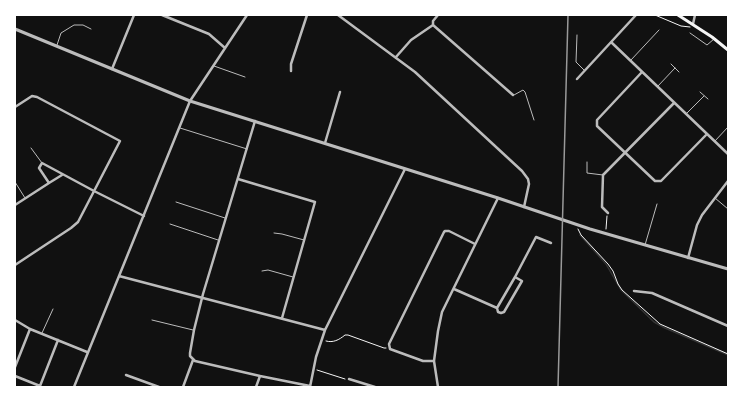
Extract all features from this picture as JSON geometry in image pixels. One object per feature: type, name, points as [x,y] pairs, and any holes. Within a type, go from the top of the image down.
[{"type":"main road","points":[[678,15],[715,39],[728,50]]},
{"type":"street","points":[[112,69],[134,15]]},
{"type":"street","points":[[162,15],[209,34],[225,48]]},
{"type":"street","points":[[74,387],[180,128],[190,100],[247,15]]},
{"type":"street","points":[[291,71],[291,64],[308,15]]},
{"type":"street","points":[[338,15],[415,72],[522,171],[528,179],[529,184],[524,207]]},
{"type":"street","points":[[433,26],[433,21],[438,15]]},
{"type":"street","points":[[577,79],[636,15]]},
{"type":"street","points":[[693,24],[695,15]]},
{"type":"street","points":[[396,57],[411,40],[433,26]]},
{"type":"street","points":[[433,26],[513,95]]},
{"type":"street","points":[[15,28],[190,100],[498,198],[577,225],[728,269]]},
{"type":"street","points":[[611,42],[728,154]]},
{"type":"street","points":[[642,72],[597,120],[597,126],[655,181],[661,181],[707,134]]},
{"type":"street","points":[[325,143],[340,92]]},
{"type":"street","points":[[15,107],[32,96],[37,97],[120,141],[78,222],[72,228],[15,265]]},
{"type":"street","points":[[608,212],[602,207],[603,175],[674,103]]},
{"type":"street","points":[[183,387],[193,360],[190,353],[202,298],[255,121]]},
{"type":"street","points":[[49,183],[39,168],[42,163],[144,216]]},
{"type":"street","points":[[193,360],[310,386],[316,357],[325,330],[405,169]]},
{"type":"street","points":[[15,205],[62,174]]},
{"type":"street","points":[[238,179],[315,202],[282,318]]},
{"type":"street","points":[[688,258],[697,225],[715,197],[728,181]]},
{"type":"street","points":[[438,387],[434,361],[435,346],[441,318],[498,198]]},
{"type":"street","points":[[434,361],[423,361],[390,349],[389,347],[392,336],[444,232],[449,231],[476,244]]},
{"type":"street","points":[[497,308],[536,238],[551,243]]},
{"type":"street","points":[[119,276],[325,330]]},
{"type":"street","points":[[454,289],[497,308],[498,312],[501,313],[504,312],[522,281],[515,277]]},
{"type":"street","points":[[634,291],[652,293],[728,326]]},
{"type":"street","points":[[15,320],[30,329],[88,352]]},
{"type":"street","points":[[15,367],[30,329]]},
{"type":"street","points":[[15,376],[40,386],[58,340]]},
{"type":"street","points":[[126,375],[159,387]]},
{"type":"street","points":[[256,387],[260,376]]},
{"type":"street","points":[[349,379],[375,387]]},
{"type":"lane","points":[[56,46],[61,33],[74,25],[83,25],[91,28]]},
{"type":"lane","points":[[630,60],[659,30]]},
{"type":"lane","points":[[690,33],[707,45],[715,39]]},
{"type":"lane","points":[[577,35],[576,62],[585,70]]},
{"type":"lane","points":[[671,64],[679,72]]},
{"type":"lane","points":[[214,65],[245,77]]},
{"type":"lane","points":[[657,86],[675,68]]},
{"type":"lane","points":[[513,95],[523,90],[525,92],[534,120]]},
{"type":"lane","points":[[700,92],[708,99]]},
{"type":"lane","points":[[686,114],[704,96]]},
{"type":"lane","points":[[714,141],[728,127]]},
{"type":"lane","points":[[180,128],[247,149]]},
{"type":"lane","points":[[32,148],[42,163]]},
{"type":"lane","points":[[587,162],[586,173],[603,175]]},
{"type":"lane","points":[[15,182],[26,198]]},
{"type":"lane","points":[[715,197],[728,209]]},
{"type":"lane","points":[[176,202],[226,218]]},
{"type":"lane","points":[[645,245],[657,204]]},
{"type":"lane","points":[[170,224],[219,241]]},
{"type":"lane","points":[[274,234],[282,234],[304,240]]},
{"type":"lane","points":[[262,271],[268,270],[294,277]]},
{"type":"lane","points":[[42,334],[53,309]]},
{"type":"lane","points":[[152,320],[194,330]]},
{"type":"path","points":[[655,15],[686,28],[689,28],[693,24]]},
{"type":"path","points":[[606,234],[608,212]]},
{"type":"path","points":[[577,225],[581,235],[613,271],[622,290],[660,324],[728,354]]},
{"type":"path","points":[[325,340],[330,342],[338,340],[345,335],[384,348],[389,347]]},
{"type":"path","points":[[317,370],[349,379]]},
{"type":"waterway","points":[[580,235],[606,264],[621,290],[654,322],[728,355]]},
{"type":"railway","points":[[558,387],[568,15]]}]
